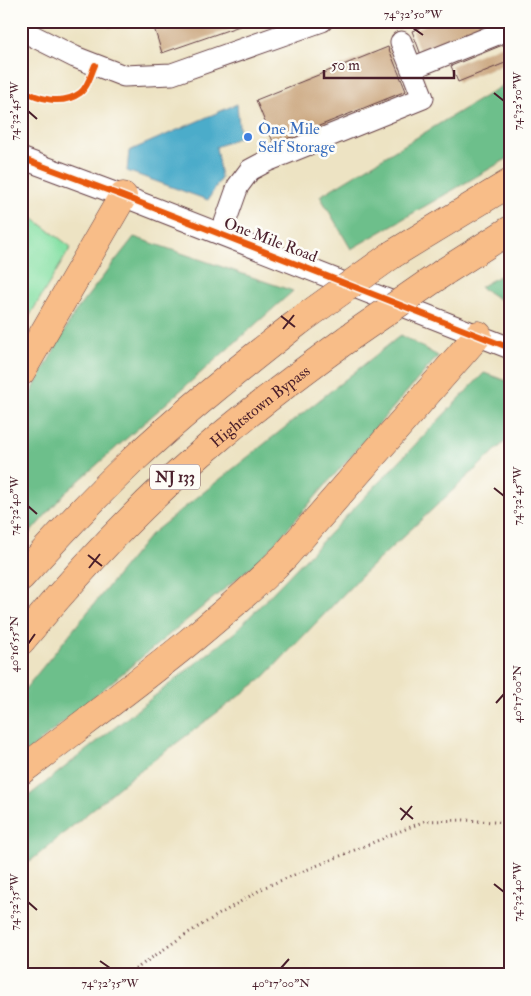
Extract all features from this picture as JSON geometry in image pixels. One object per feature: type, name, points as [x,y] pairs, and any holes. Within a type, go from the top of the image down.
[{"type":"highway","name":"NJ 133","points":[[21,577],[73,519],[131,461],[192,406],[301,320],[393,254],[510,183]]},
{"type":"highway","points":[[21,372],[123,196]]},
{"type":"highway","name":"Hightstown Bypass","points":[[21,641],[103,548],[160,491],[220,437],[350,337],[444,272],[510,230]]},
{"type":"highway","points":[[21,771],[215,622],[251,590],[285,556],[478,335]]},
{"type":"street","points":[[21,30],[76,57],[124,76],[172,74],[322,21]]},
{"type":"street","points":[[412,68],[510,29]]},
{"type":"street","points":[[221,234],[238,186],[250,170],[267,161],[423,98],[401,42]]},
{"type":"street","name":"One Mile Road","points":[[21,158],[221,234],[510,348]]},
{"type":"path","points":[[127,975],[183,936],[265,887],[425,821],[464,820],[510,823]]},
{"type":"green space","points":[[510,81],[510,157],[351,249],[320,196]]},
{"type":"green space","points":[[21,209],[71,247],[21,330]]},
{"type":"green space","points":[[134,237],[293,291],[65,493],[21,543],[21,411],[75,312]]},
{"type":"green space","points":[[510,270],[510,306],[480,287]]},
{"type":"green space","points":[[401,335],[438,356],[263,557],[21,757],[21,694],[150,535]]},
{"type":"green space","points":[[484,373],[510,382],[510,437],[362,575],[263,678],[130,778],[21,869],[21,802],[234,633]]},
{"type":"water","points":[[237,104],[240,137],[216,147],[221,178],[208,200],[127,171],[129,151]]},
{"type":"building","points":[[107,21],[127,21],[127,22],[109,28]]},
{"type":"building","points":[[152,21],[251,21],[251,22],[162,53]]},
{"type":"building","points":[[435,21],[504,21],[421,55],[412,31]]},
{"type":"building","points":[[510,42],[510,61],[458,82],[451,66]]},
{"type":"building","points":[[388,47],[406,91],[274,144],[256,100]]},
{"type":"cycle path","points":[[21,89],[35,96],[50,100],[73,97],[85,87],[95,65]]},
{"type":"cycle path","points":[[21,158],[123,196],[510,348]]},
{"type":"place","name":"One Mile Self Storage","points":[[248,137]]}]
